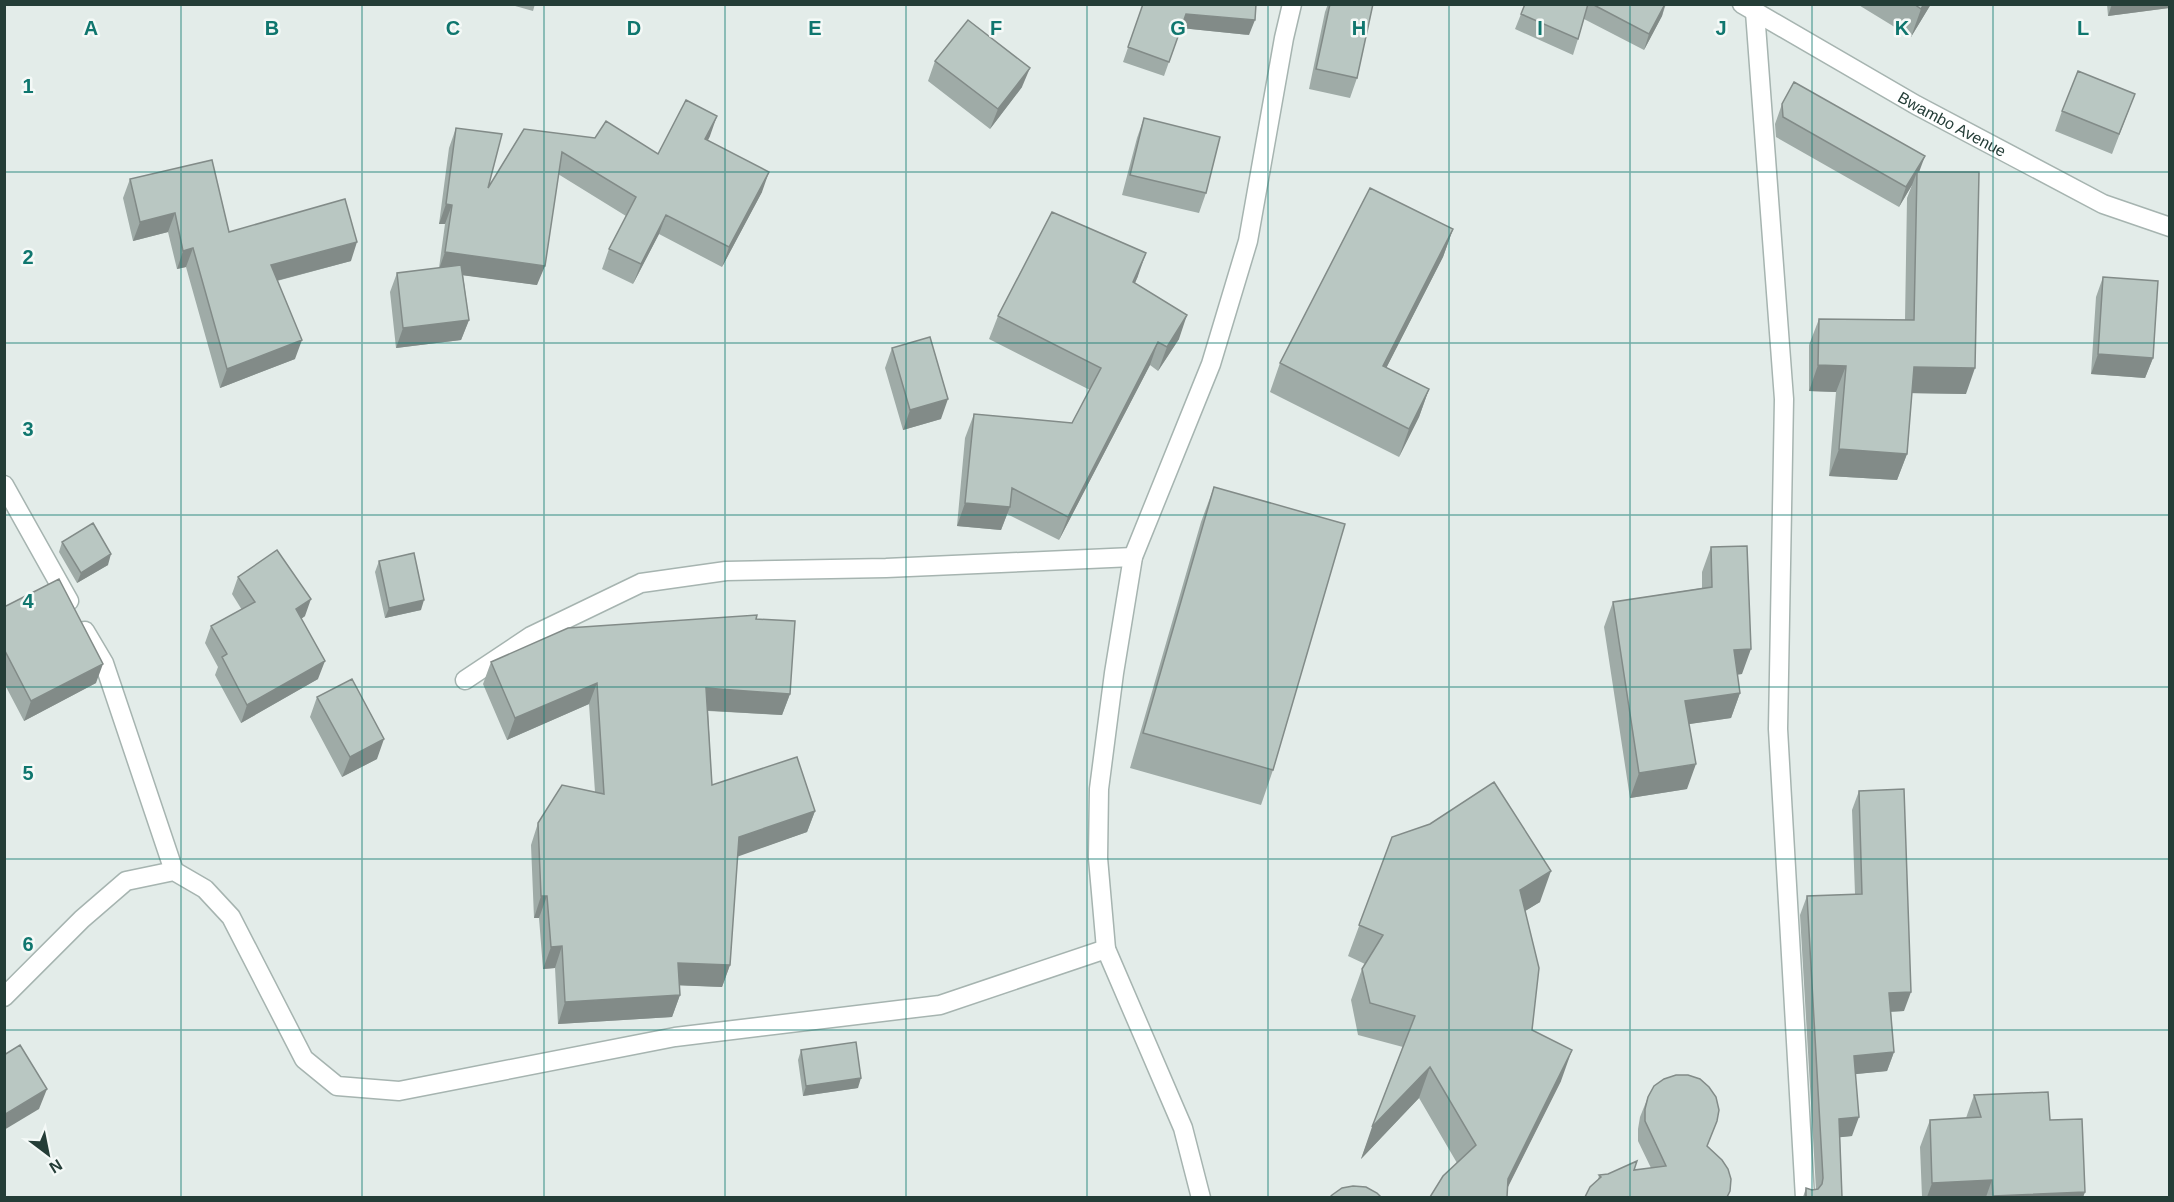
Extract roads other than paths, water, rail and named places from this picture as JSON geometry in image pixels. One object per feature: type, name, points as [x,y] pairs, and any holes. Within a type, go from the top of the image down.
[{"type":"street","points":[[1201,1197],[1183,1128],[1106,948],[1098,858],[1099,789],[1133,557],[1211,364],[1248,241],[1292,4]]},
{"type":"street","points":[[1748,8],[1784,399],[1778,729],[1805,1197]]},
{"type":"street","name":"Bwambo Avenue","points":[[1748,8],[1916,105],[2103,204],[2169,227]]},
{"type":"street","points":[[4,485],[104,663],[174,871]]},
{"type":"street","points":[[465,680],[531,636],[641,583],[726,571],[886,568],[1133,557]]},
{"type":"street","points":[[4,997],[82,919],[126,881],[174,871],[206,889],[231,917],[304,1059],[337,1086],[399,1091],[675,1037],[940,1005],[1106,948]]}]
